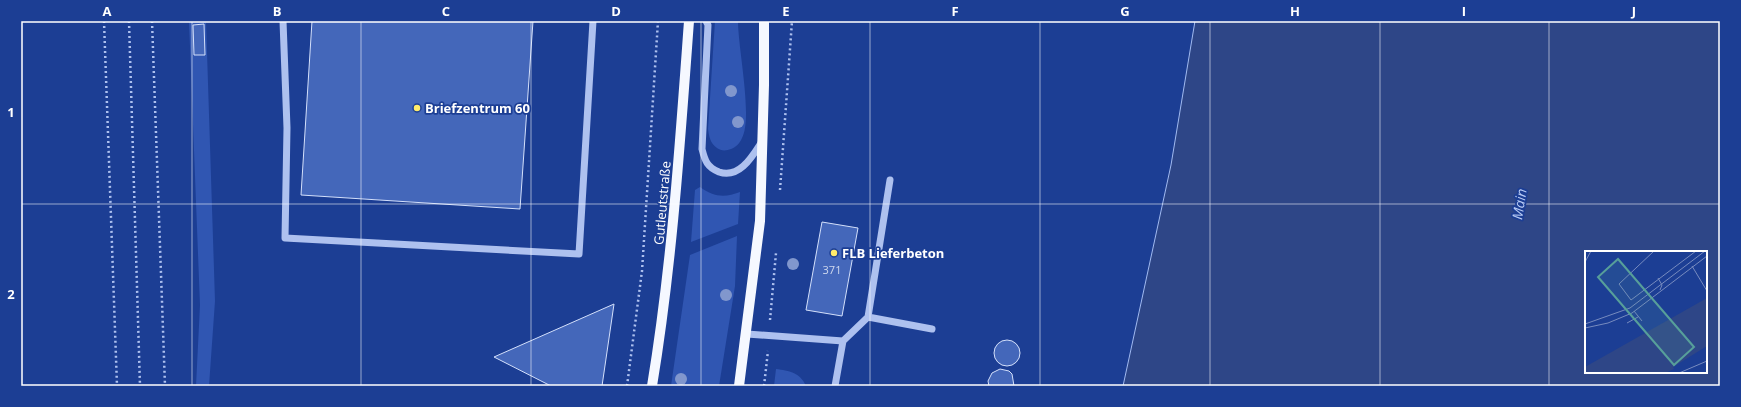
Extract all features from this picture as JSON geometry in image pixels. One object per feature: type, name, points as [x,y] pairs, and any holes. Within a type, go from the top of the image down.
[{"type":"main road","name":"Gutleutstraße","points":[[652,386],[659,346],[676,206],[689,21]]},
{"type":"main road","points":[[739,386],[747,334],[760,221],[761,142],[764,85],[764,21]]},
{"type":"lane","points":[[282,21],[287,128],[285,238],[579,254],[593,21]]},
{"type":"lane","points":[[706,21],[708,25],[702,149],[705,163],[711,169],[725,174],[738,170],[750,159],[761,142]]},
{"type":"lane","points":[[835,386],[843,341],[868,317],[890,180]]},
{"type":"lane","points":[[868,317],[932,329]]},
{"type":"lane","points":[[747,334],[843,341]]},
{"type":"path","points":[[104,21],[117,386]]},
{"type":"path","points":[[129,21],[140,386]]},
{"type":"path","points":[[152,21],[165,386]]},
{"type":"path","points":[[627,386],[642,271],[658,21]]},
{"type":"shaded area","points":[[189,21],[206,21],[215,301],[209,386],[196,386],[200,305]]},
{"type":"shaded area","points":[[715,21],[738,21],[746,99],[745,128],[742,138],[736,146],[725,150],[719,149],[711,142],[708,129]]},
{"type":"shaded area","points":[[700,187],[714,195],[719,196],[740,192],[738,224],[691,242],[695,190]]},
{"type":"shaded area","points":[[737,236],[735,286],[719,386],[671,386],[690,255]]},
{"type":"shaded area","points":[[776,369],[794,373],[804,381],[806,386],[774,386]]},
{"type":"water","name":"Main","points":[[1195,21],[1720,21],[1720,386],[1123,386],[1171,165]]},
{"type":"building","name":"Briefzentrum 60","points":[[312,21],[533,21],[520,209],[301,195]]},
{"type":"building","points":[[204,24],[205,55],[194,55],[193,25]]},
{"type":"building","points":[[822,222],[858,228],[842,316],[806,310]]},
{"type":"building","points":[[614,304],[602,386],[551,386],[494,357]]},
{"type":"building","points":[[1007,340],[1016,344],[1020,353],[1016,362],[1007,366],[998,362],[994,353],[998,344]]},
{"type":"building","points":[[1000,369],[1009,371],[1012,374],[1014,386],[989,386],[988,381],[992,373]]},
{"type":"place","name":"Briefzentrum 60","points":[[417,108]]},
{"type":"place","name":"FLB Lieferbeton","points":[[834,253]]}]
